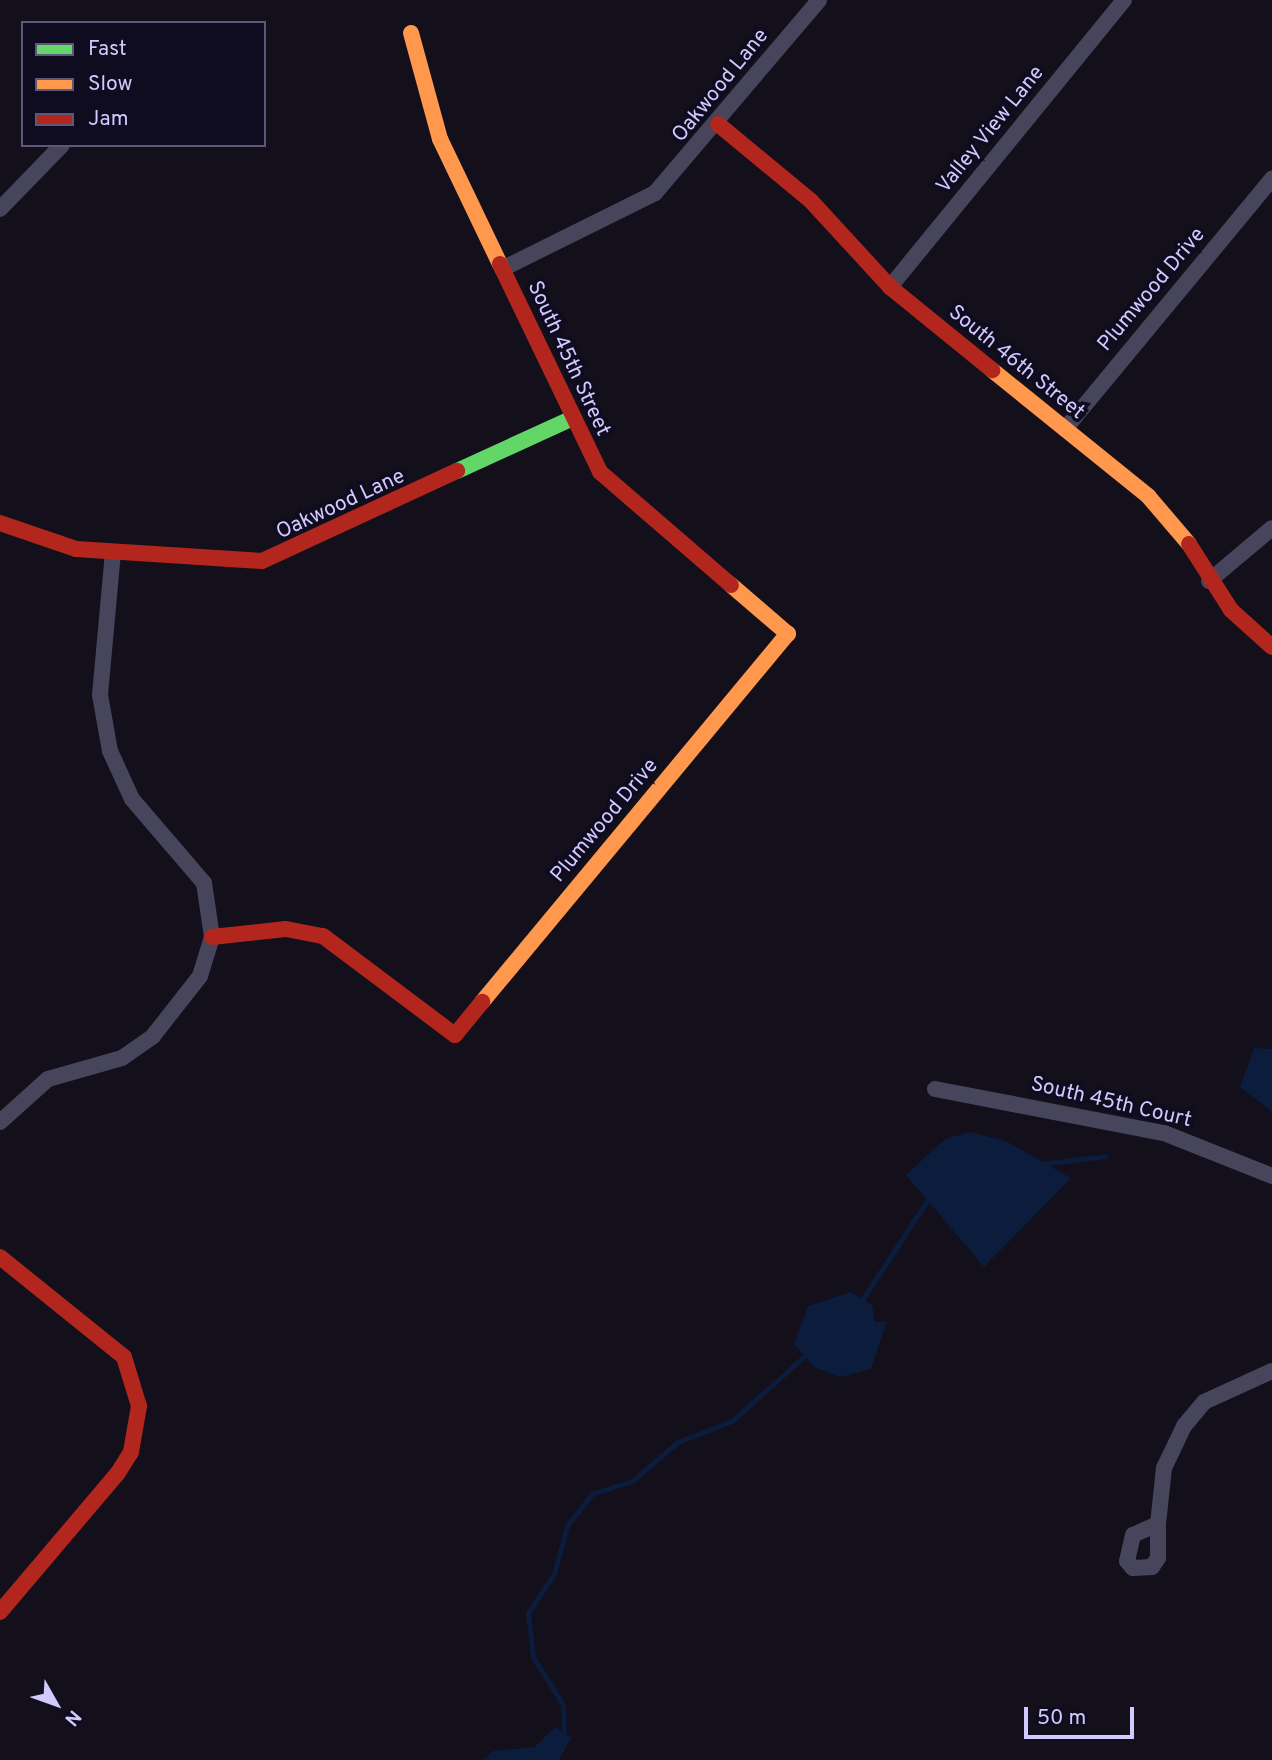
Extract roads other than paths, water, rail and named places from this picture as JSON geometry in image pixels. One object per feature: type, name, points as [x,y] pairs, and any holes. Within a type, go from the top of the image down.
[{"type":"street","name":"Oakwood Lane","points":[[502,269],[648,198],[718,124],[819,0]]},
{"type":"street","name":"Valley View Lane","points":[[890,287],[1124,0]]},
{"type":"street","name":"South 45th Street","points":[[411,33],[428,110],[573,418],[616,490],[788,634]]},
{"type":"street","name":"South 46th Street","points":[[718,124],[834,223],[890,287],[1065,429],[1170,519],[1209,580],[1272,647]]},
{"type":"street","points":[[0,209],[60,147]]},
{"type":"street","name":"Plumwood Drive","points":[[1065,429],[1272,179]]},
{"type":"street","name":"Oakwood Lane","points":[[0,523],[46,543],[113,553],[240,564],[284,555],[573,418]]},
{"type":"street","points":[[1209,580],[1272,528]]},
{"type":"street","points":[[0,1122],[48,1079],[122,1058],[146,1042],[200,976],[212,937],[204,884],[132,799],[110,751],[100,695],[113,553]]},
{"type":"street","name":"Plumwood Drive","points":[[212,937],[286,929],[323,936],[455,1035],[788,634]]},
{"type":"street","name":"South 45th Court","points":[[935,1089],[1164,1133],[1272,1176]]},
{"type":"street","points":[[0,1257],[107,1339],[124,1357],[139,1406],[131,1452],[0,1612]]},
{"type":"street","points":[[1158,1524],[1164,1468],[1184,1426],[1204,1402],[1272,1371]]},
{"type":"water","points":[[1254,1048],[1272,1049],[1272,1112],[1240,1087]]},
{"type":"water","points":[[970,1132],[1006,1141],[1071,1178],[984,1267],[906,1175],[945,1139]]},
{"type":"water","points":[[851,1292],[872,1305],[875,1322],[887,1321],[871,1369],[840,1377],[814,1367],[794,1344],[808,1306]]},
{"type":"water","points":[[555,1727],[571,1738],[559,1760],[483,1760],[493,1751],[535,1747]]},
{"type":"waterway","points":[[1041,1164],[1106,1156]]},
{"type":"waterway","points":[[860,1303],[929,1198]]},
{"type":"waterway","points":[[564,1733],[563,1705],[533,1657],[528,1613],[554,1574],[567,1526],[592,1494],[632,1481],[678,1442],[732,1421],[808,1353]]}]
